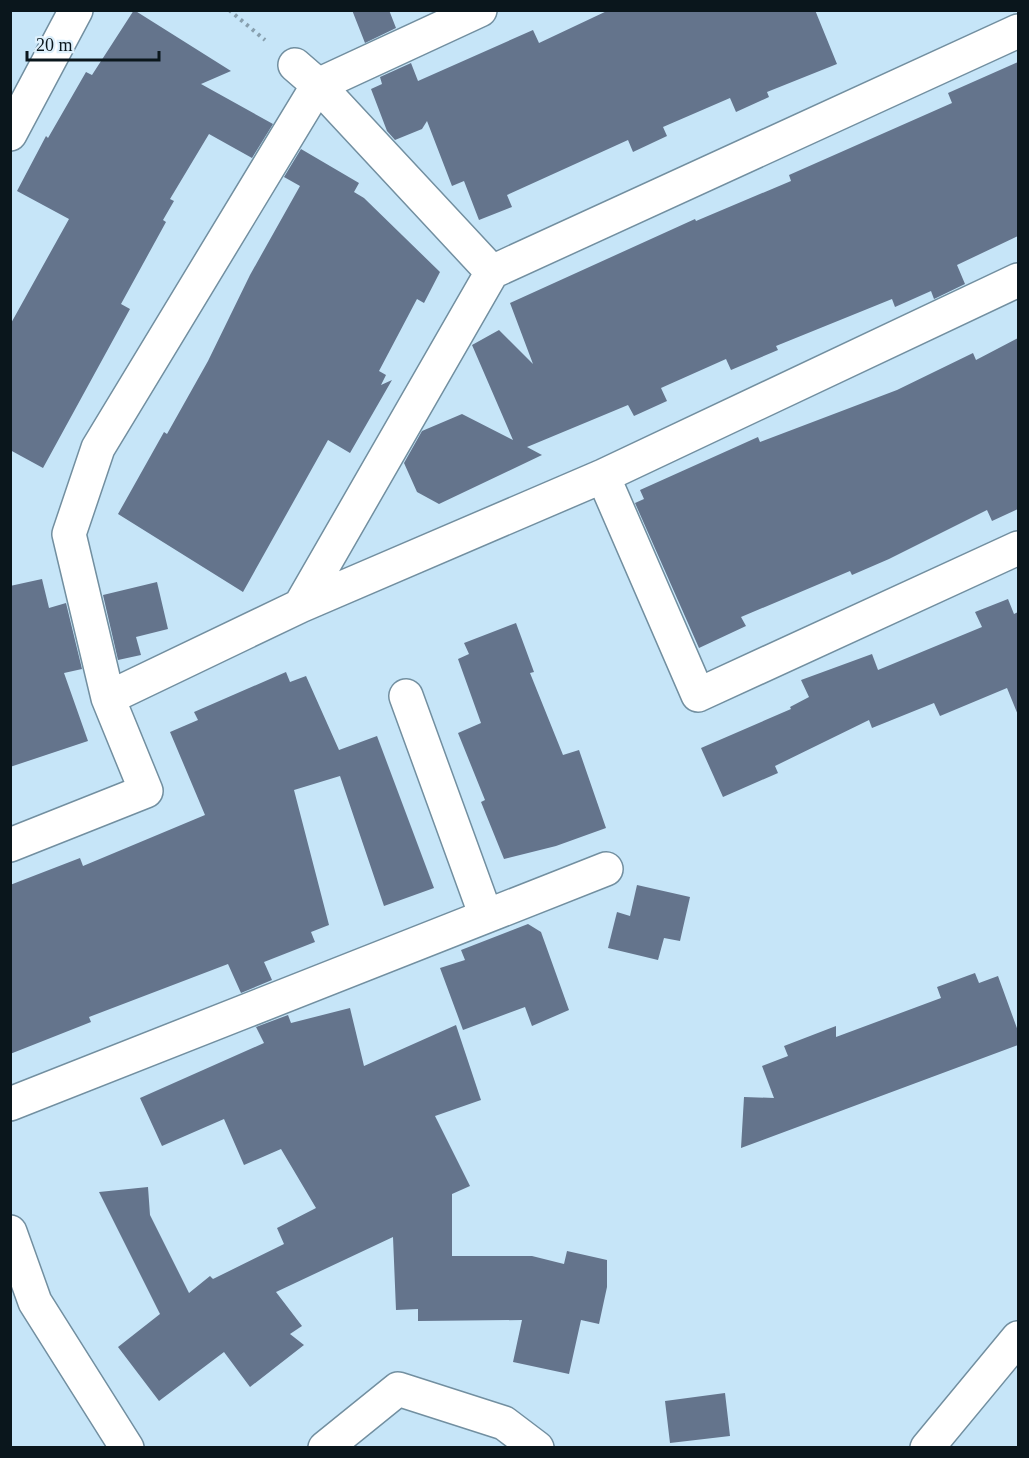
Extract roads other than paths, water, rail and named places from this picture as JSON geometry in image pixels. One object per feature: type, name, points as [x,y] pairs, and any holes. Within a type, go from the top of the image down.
[{"type":"street","points":[[10,134],[76,10]]},
{"type":"street","points":[[10,845],[146,790],[108,698],[69,534],[98,448],[307,75],[480,10]]},
{"type":"street","points":[[300,606],[492,273],[1018,32]]},
{"type":"street","points":[[307,75],[492,273]]},
{"type":"street","points":[[108,698],[300,606],[603,476],[1018,280]]},
{"type":"street","points":[[603,476],[698,695],[1018,548]]},
{"type":"street","points":[[406,696],[486,916]]},
{"type":"street","points":[[10,1104],[606,868]]},
{"type":"street","points":[[10,1232],[35,1302],[127,1448]]},
{"type":"street","points":[[927,1448],[1018,1338]]},
{"type":"street","points":[[325,1448],[398,1389],[504,1423],[537,1448]]}]
